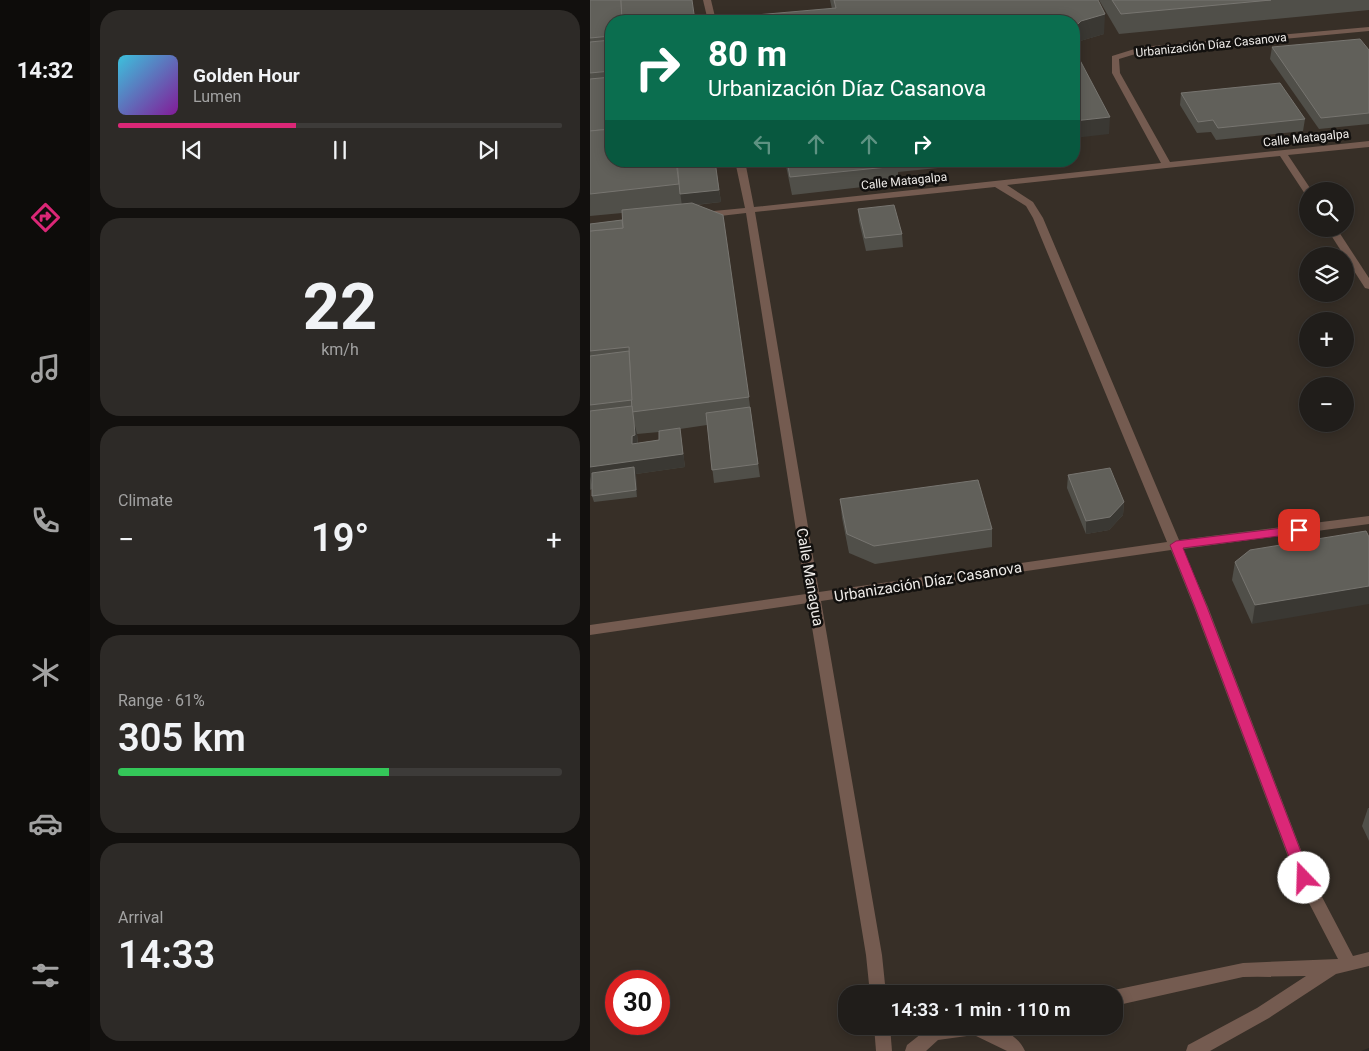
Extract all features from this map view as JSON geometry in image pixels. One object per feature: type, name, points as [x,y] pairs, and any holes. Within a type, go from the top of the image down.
[{"type":"street","points":[[707,0],[711,15]]},
{"type":"street","name":"Urbanización Díaz Casanova","points":[[1167,166],[1116,73],[1115,58],[1141,50],[1369,29]]},
{"type":"street","name":"Calle Matagalpa","points":[[693,216],[1369,144]]},
{"type":"street","points":[[1282,153],[1301,182]]},
{"type":"street","name":"Calle Managua","points":[[741,167],[826,662],[874,955],[877,985]]},
{"type":"street","points":[[996,183],[1030,204],[1038,218],[1205,616],[1304,878],[1349,964]]},
{"type":"street","points":[[1337,237],[1369,286]]},
{"type":"street","name":"Urbanización Díaz Casanova","points":[[590,630],[1176,545],[1369,520]]},
{"type":"street","points":[[1123,996],[1244,970],[1332,968],[1369,959]]},
{"type":"street","points":[[1194,1051],[1263,1013],[1332,968]]},
{"type":"street","points":[[883,1035],[884,1051]]},
{"type":"street","points":[[913,1051],[932,1035]]},
{"type":"street","points":[[995,1035],[1013,1045],[1017,1051]]},
{"type":"shaded area","points":[[590,0],[1369,0],[1369,1048],[1361,1051],[590,1051]]},
{"type":"building","points":[[590,0],[621,0],[622,15],[605,15],[605,37],[590,38]]},
{"type":"building","points":[[621,0],[692,0],[694,15],[622,15]]},
{"type":"building","points":[[834,0],[1098,0],[1105,14],[1080,22],[1080,15],[756,15],[836,8]]},
{"type":"building","points":[[1112,0],[1271,0],[1121,14]]},
{"type":"building","points":[[1360,39],[1369,50],[1369,113],[1321,118],[1272,47]]},
{"type":"building","points":[[605,41],[605,72],[590,73],[590,42]]},
{"type":"building","points":[[1080,60],[1110,117],[1080,120]]},
{"type":"building","points":[[605,78],[605,130],[590,131],[590,79]]},
{"type":"building","points":[[1280,83],[1305,119],[1218,128],[1213,120],[1198,122],[1181,93]]},
{"type":"building","points":[[605,130],[605,167],[677,167],[679,184],[590,194],[590,131]]},
{"type":"building","points":[[678,167],[716,167],[719,190],[680,194]]},
{"type":"building","points":[[788,167],[887,167],[790,177]]},
{"type":"building","points":[[692,203],[723,215],[749,397],[632,412],[629,347],[590,351],[590,231],[623,228],[622,210]]},
{"type":"building","points":[[894,205],[902,234],[865,238],[858,209]]},
{"type":"building","points":[[622,220],[623,228],[590,231],[590,224]]},
{"type":"building","points":[[629,351],[632,400],[590,405],[590,356]]},
{"type":"building","points":[[632,406],[635,435],[632,436],[632,444],[659,440],[659,431],[680,428],[683,454],[590,467],[590,411]]},
{"type":"building","points":[[750,407],[758,464],[712,470],[706,413]]},
{"type":"building","points":[[634,467],[636,490],[592,496],[592,473]]},
{"type":"building","points":[[1110,468],[1124,502],[1110,517],[1086,521],[1068,475]]},
{"type":"building","points":[[978,480],[992,529],[874,546],[847,534],[840,499]]},
{"type":"building","points":[[1366,531],[1369,537],[1369,586],[1255,605],[1235,562],[1250,550]]},
{"type":"route","points":[[1299,530],[1176,545],[1304,878]]}]
